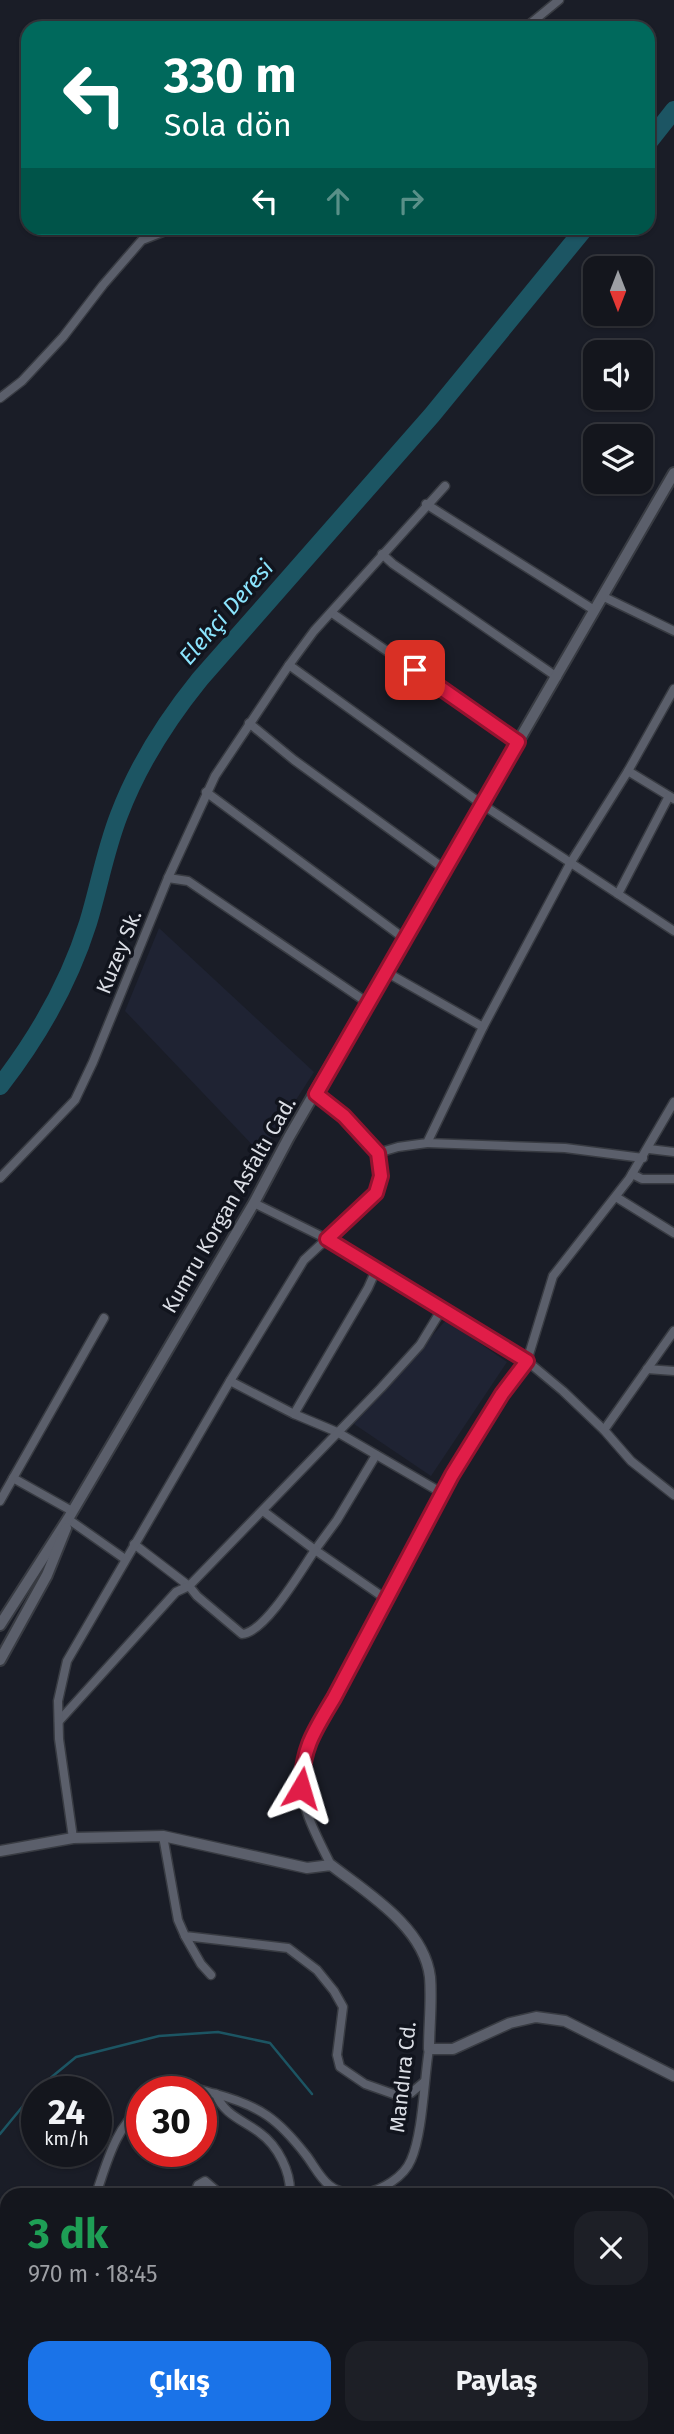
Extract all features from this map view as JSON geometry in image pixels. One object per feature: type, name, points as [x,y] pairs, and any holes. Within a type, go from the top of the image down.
[{"type":"main road","name":"Kumru Korgan Asfaltı Cad.","points":[[0,1625],[70,1515],[254,1203],[289,1137],[674,473]]},
{"type":"main road","points":[[0,1660],[47,1575],[64,1537],[70,1515]]},
{"type":"street","points":[[534,21],[559,0]]},
{"type":"street","points":[[0,398],[22,381],[63,337],[142,240],[155,235]]},
{"type":"street","name":"Kuzey Sk.","points":[[0,1178],[75,1100],[206,792],[249,723],[314,631],[445,486]]},
{"type":"street","points":[[426,504],[594,610]]},
{"type":"street","points":[[382,554],[557,677]]},
{"type":"street","points":[[602,596],[674,631]]},
{"type":"street","points":[[332,613],[518,742]]},
{"type":"street","points":[[289,665],[483,805],[674,931]]},
{"type":"street","points":[[427,1143],[483,1027],[571,862],[628,771],[674,689]]},
{"type":"street","points":[[249,723],[294,760],[446,870]]},
{"type":"street","points":[[618,894],[672,798],[628,771]]},
{"type":"street","points":[[206,792],[405,939]]},
{"type":"street","points":[[168,878],[188,881],[368,1003]]},
{"type":"street","points":[[386,972],[483,1027]]},
{"type":"street","points":[[73,1838],[59,1739],[58,1700],[67,1661],[230,1381],[304,1260],[376,1193],[381,1176],[378,1153],[344,1116],[316,1094]]},
{"type":"street","points":[[0,1851],[73,1838],[163,1836],[307,1868],[331,1865],[307,1817],[301,1788],[302,1761],[313,1734],[442,1493],[502,1394],[527,1361],[553,1276],[632,1174],[674,1102]]},
{"type":"street","points":[[378,1153],[427,1143],[565,1148],[643,1158]]},
{"type":"street","points":[[649,1149],[674,1152]]},
{"type":"street","points":[[632,1174],[642,1179],[674,1179]]},
{"type":"street","points":[[616,1197],[674,1233]]},
{"type":"street","points":[[254,1203],[327,1239],[527,1361],[604,1430],[631,1461],[674,1495]]},
{"type":"street","points":[[293,1414],[368,1289],[376,1270]]},
{"type":"street","points":[[59,1721],[176,1592],[189,1586],[355,1416],[420,1345],[442,1309]]},
{"type":"street","points":[[0,1501],[104,1318]]},
{"type":"street","points":[[604,1430],[674,1331]]},
{"type":"street","points":[[647,1369],[674,1371]]},
{"type":"street","points":[[230,1381],[293,1414],[337,1432],[442,1493]]},
{"type":"street","points":[[134,1544],[189,1586],[242,1634],[248,1634],[258,1627],[280,1601],[337,1520],[376,1455]]},
{"type":"street","points":[[13,1478],[70,1515],[125,1559]]},
{"type":"street","points":[[263,1511],[386,1599]]},
{"type":"street","points":[[163,1836],[178,1920],[192,1951],[211,1975]]},
{"type":"street","name":"Mandıra Cd.","points":[[331,1865],[378,1901],[409,1931],[422,1952],[430,1975],[429,2049],[419,2128],[411,2161],[400,2176],[380,2188]]},
{"type":"street","points":[[185,1936],[288,1948],[317,1970],[343,2007],[337,2055],[340,2067],[365,2084],[399,2096],[424,2085]]},
{"type":"street","points":[[429,2049],[453,2049],[510,2023],[536,2017],[565,2021],[674,2076]]},
{"type":"street","name":"Mandıra Cd.","points":[[217,2094],[250,2104],[272,2118],[295,2140],[328,2185],[334,2188]]},
{"type":"street","points":[[217,2096],[225,2111],[262,2134],[279,2154],[286,2170],[289,2188]]},
{"type":"street","points":[[98,2188],[116,2139],[126,2123]]},
{"type":"street","points":[[197,2188],[205,2181],[213,2188]]},
{"type":"shaded area","points":[[159,928],[314,1072],[261,1154],[125,1011]]},
{"type":"shaded area","points":[[446,1320],[507,1362],[431,1476],[354,1424]]},
{"type":"waterway","name":"Elekçi Deresi","points":[[655,134],[674,110]]},
{"type":"waterway","name":"Elekçi Deresi","points":[[0,1086],[40,1029],[72,967],[88,923],[119,815],[144,761],[164,727],[200,679],[432,415],[579,235]]},
{"type":"waterway","points":[[0,2134],[37,2089],[76,2057],[159,2036],[218,2032],[270,2043],[312,2094]]},
{"type":"route","points":[[301,1788],[302,1761],[313,1734],[452,1475],[502,1394],[527,1361],[327,1239],[376,1193],[381,1176],[378,1153],[344,1116],[316,1094],[518,742],[415,670]]}]
